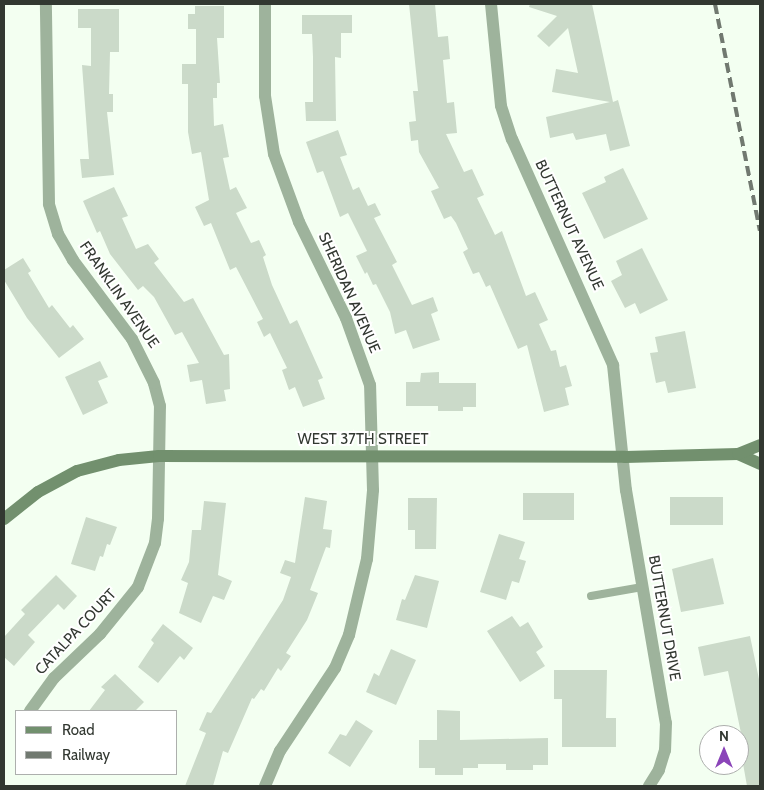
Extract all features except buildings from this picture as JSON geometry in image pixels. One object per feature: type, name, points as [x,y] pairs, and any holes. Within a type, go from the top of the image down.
[{"type":"street","name":"FRANKLIN AVENUE","points":[[46,4],[49,204],[58,234],[73,260],[145,361],[160,406],[159,456]]},
{"type":"street","name":"SHERIDAN AVENUE","points":[[264,786],[280,751],[335,668],[349,635],[368,559],[372,456],[370,385],[361,355],[298,222],[274,154],[265,96],[265,4]]},
{"type":"street","name":"BUTTERNUT AVENUE","points":[[491,4],[501,106],[529,179],[614,365],[625,457]]},
{"type":"street","name":"WEST 37TH STREET","points":[[4,519],[38,492],[77,471],[119,460],[159,456],[625,457],[738,454],[760,444]]},
{"type":"street","name":"WEST 37TH STREET","points":[[738,454],[760,464]]},
{"type":"street","name":"CATALPA COURT","points":[[31,710],[54,678],[100,634],[138,587],[155,543],[159,456]]},
{"type":"street","name":"BUTTERNUT DRIVE","points":[[625,457],[626,490],[666,723],[665,750],[653,785]]},
{"type":"lane","points":[[591,596],[642,587]]},
{"type":"railway","points":[[715,4],[760,231]]}]
